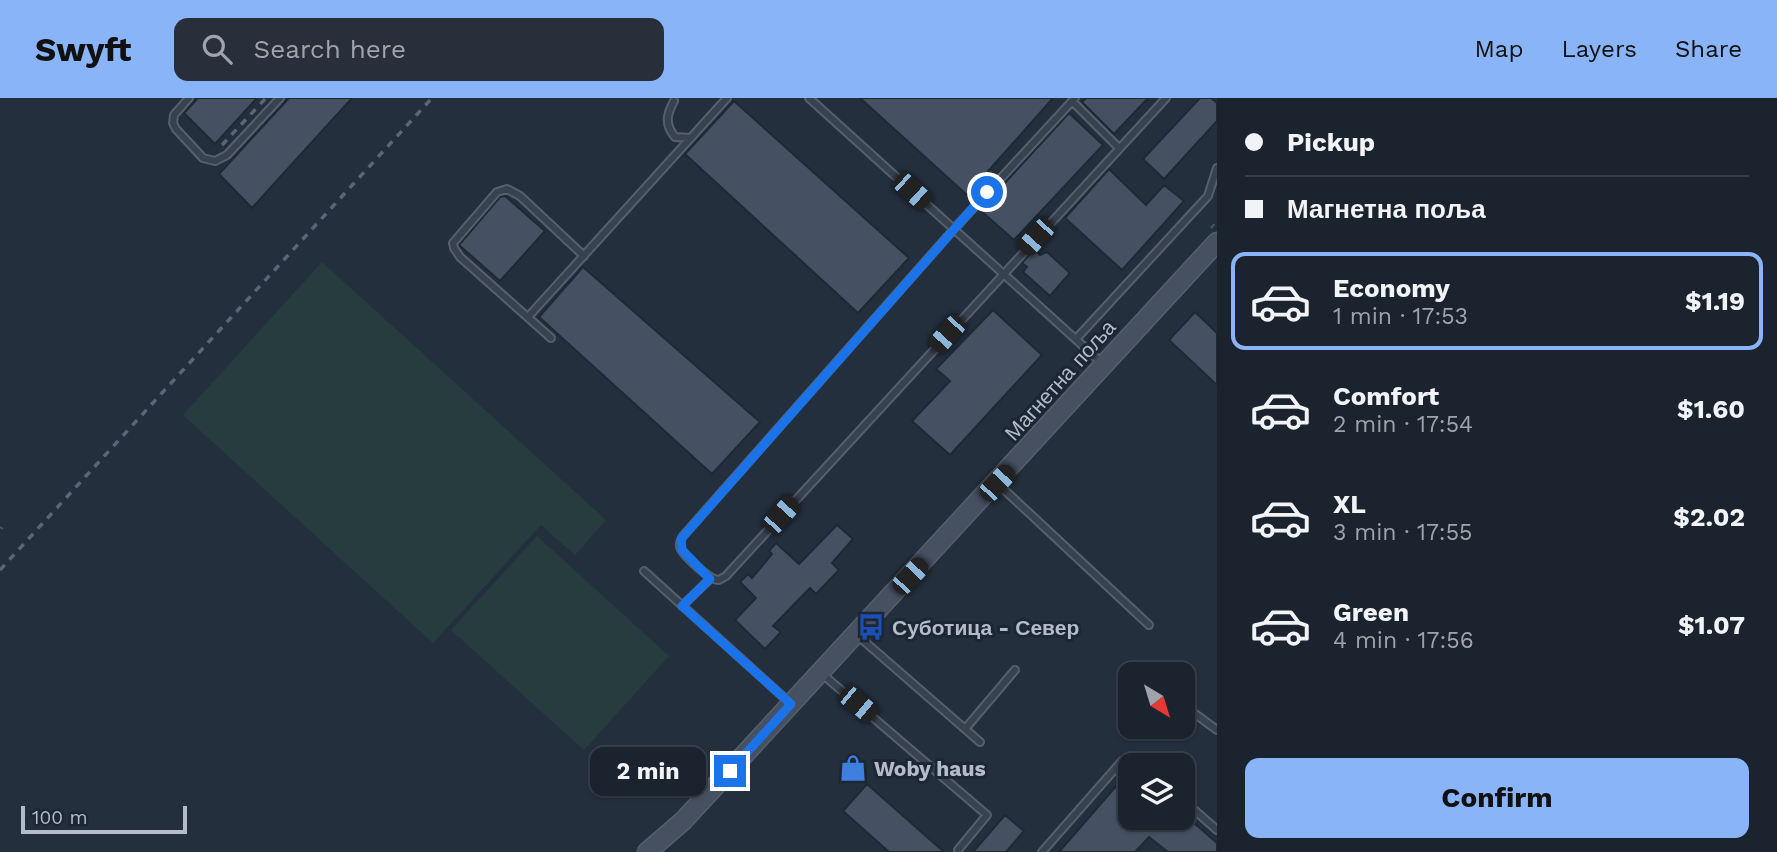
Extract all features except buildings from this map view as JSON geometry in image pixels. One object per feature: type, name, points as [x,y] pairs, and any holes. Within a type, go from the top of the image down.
[{"type":"street","name":"Магнетна поља","points":[[647,852],[683,821],[1217,242]]},
{"type":"lane","points":[[189,98],[174,116],[173,123],[203,158],[215,161],[227,155],[280,98]]},
{"type":"lane","points":[[528,317],[727,98]]},
{"type":"lane","points":[[809,98],[1105,365]]},
{"type":"lane","points":[[1118,147],[1073,100],[954,229],[683,536],[680,543],[682,550],[710,579],[719,580],[726,576],[1118,147],[1166,98]]},
{"type":"lane","points":[[674,101],[668,112],[669,129],[675,136],[690,138]]},
{"type":"lane","points":[[1076,339],[1208,196],[1217,168]]},
{"type":"lane","points":[[551,338],[460,257],[454,248],[455,240],[497,192],[507,189],[520,196],[584,256]]},
{"type":"lane","points":[[997,483],[1149,625]]},
{"type":"lane","points":[[643,571],[791,704]]},
{"type":"lane","points":[[682,606],[710,579]]},
{"type":"lane","points":[[856,635],[980,742]]},
{"type":"lane","points":[[965,729],[1015,670]]},
{"type":"lane","points":[[820,673],[987,815],[958,850]]},
{"type":"lane","points":[[1195,714],[1217,730]]},
{"type":"lane","points":[[1042,852],[1118,766]]},
{"type":"lane","points":[[1195,811],[1217,830]]},
{"type":"green space","points":[[322,262],[606,520],[575,555],[541,525],[433,643],[183,415]]},
{"type":"green space","points":[[537,536],[669,656],[584,750],[451,630]]},
{"type":"railway","points":[[222,145],[266,98]]},
{"type":"railway","points":[[0,570],[432,98]]},
{"type":"place","name":"Суботица - Север","points":[[871,627]]},
{"type":"place","name":"Woby haus","points":[[853,768]]},
{"type":"route","points":[[730,771],[791,704],[682,606],[710,579],[682,550],[681,539],[987,192]]}]
